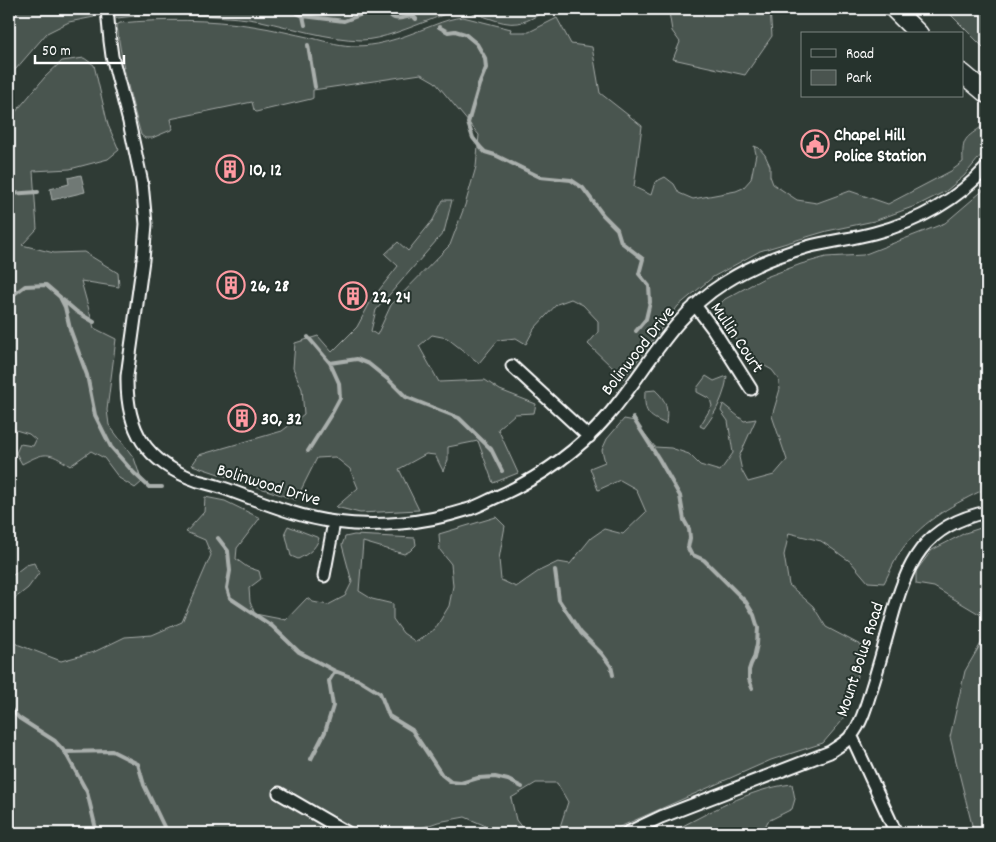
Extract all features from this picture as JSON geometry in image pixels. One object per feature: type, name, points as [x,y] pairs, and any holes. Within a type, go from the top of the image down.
[{"type":"main road","points":[[894,9],[917,32]]},
{"type":"main road","points":[[964,75],[987,94]]},
{"type":"street","name":"Bolinwood Drive","points":[[108,9],[112,56],[136,150],[142,183],[146,224],[127,376],[129,410],[138,436],[149,451],[179,473],[288,512],[334,522],[380,525],[423,520],[467,510],[507,493],[563,459],[588,437],[622,399],[676,324],[695,305],[724,283],[790,252],[810,246],[873,234],[904,224],[948,201],[968,186],[987,167]]},
{"type":"street","name":"Mullin Court","points":[[695,305],[713,329],[751,389]]},
{"type":"street","points":[[512,366],[588,437]]},
{"type":"street","name":"Mount Bolus Road","points":[[627,833],[661,817],[830,752],[841,745],[851,735],[861,718],[868,700],[899,592],[908,568],[915,556],[934,536],[950,524],[987,512]]},
{"type":"street","points":[[324,576],[334,522]]},
{"type":"street","points":[[851,735],[896,833]]},
{"type":"street","points":[[279,792],[348,833]]},
{"type":"green space","points":[[9,9],[96,9],[94,17],[69,22],[47,33],[9,77]]},
{"type":"green space","points":[[116,9],[137,11],[137,9],[549,9],[518,23],[496,21],[474,13],[459,11],[444,14],[387,36],[361,40],[323,35],[261,21],[236,18],[176,15],[117,18],[114,16]]},
{"type":"green space","points":[[666,9],[770,9],[772,36],[745,75],[673,59],[680,42],[672,31],[669,12]]},
{"type":"green space","points":[[945,9],[987,9],[987,50],[984,48]]},
{"type":"green space","points":[[463,17],[511,29],[510,32],[529,32],[557,18],[571,44],[592,47],[600,93],[642,126],[634,187],[651,195],[655,182],[665,177],[674,184],[679,193],[693,199],[743,188],[751,179],[756,154],[754,146],[759,148],[765,155],[770,166],[770,176],[773,184],[797,200],[817,203],[850,191],[888,204],[951,171],[963,162],[963,148],[966,139],[984,125],[987,125],[987,148],[964,176],[946,191],[918,205],[874,221],[827,231],[760,251],[713,277],[678,306],[625,377],[613,385],[613,368],[588,344],[598,332],[598,321],[583,305],[571,299],[557,304],[534,329],[526,344],[516,338],[498,340],[479,363],[447,338],[432,335],[419,346],[439,382],[485,380],[500,390],[536,404],[534,413],[515,414],[498,429],[518,473],[493,483],[478,441],[448,447],[448,460],[443,471],[435,455],[426,454],[399,469],[419,510],[360,513],[336,507],[358,488],[350,469],[335,457],[317,458],[296,500],[192,465],[199,455],[282,431],[304,414],[302,389],[293,368],[295,343],[318,336],[332,352],[357,327],[372,299],[398,266],[385,254],[398,242],[408,251],[433,220],[443,200],[452,200],[444,232],[376,310],[371,331],[377,335],[391,305],[450,245],[465,205],[476,167],[479,135],[435,82],[421,74],[313,90],[313,98],[311,99],[256,112],[252,102],[170,119],[171,130],[152,138],[145,138],[141,135],[130,94],[117,25],[120,23],[186,20],[220,22],[260,27],[334,44],[357,46],[386,42],[445,21]]},
{"type":"green space","points":[[84,58],[94,65],[108,125],[119,150],[108,159],[70,169],[33,171],[37,229],[22,245],[54,253],[84,252],[118,273],[119,287],[81,281],[94,328],[116,339],[107,410],[109,425],[134,458],[142,482],[135,488],[119,478],[104,458],[91,451],[70,466],[46,455],[41,455],[22,464],[16,453],[20,444],[33,446],[36,440],[29,434],[9,428],[9,120],[45,77],[62,61]]},
{"type":"green space","points":[[987,187],[987,488],[952,506],[921,529],[900,552],[884,583],[868,582],[851,562],[821,541],[789,533],[784,555],[789,585],[813,606],[826,627],[866,648],[842,721],[823,743],[771,760],[606,833],[558,833],[568,802],[557,783],[536,783],[511,798],[516,820],[526,833],[488,833],[486,826],[465,817],[438,822],[421,828],[422,833],[9,833],[9,641],[61,661],[94,652],[125,637],[152,635],[182,622],[211,555],[205,540],[186,532],[204,512],[205,497],[225,501],[260,518],[237,548],[236,559],[247,567],[259,571],[261,579],[249,588],[250,602],[255,614],[286,620],[307,598],[313,602],[328,605],[345,596],[352,582],[342,545],[345,537],[354,535],[415,538],[416,545],[404,554],[363,542],[359,591],[372,599],[393,604],[393,619],[403,633],[416,642],[435,629],[449,606],[453,586],[451,564],[440,550],[439,534],[496,517],[505,526],[499,559],[501,580],[516,587],[539,571],[558,562],[570,564],[591,538],[604,529],[623,534],[646,512],[636,489],[620,480],[598,490],[590,468],[605,462],[602,450],[607,439],[624,419],[635,421],[655,447],[671,448],[689,454],[700,465],[720,471],[733,453],[728,421],[721,411],[723,404],[744,421],[756,419],[739,457],[742,471],[748,482],[774,475],[787,460],[772,416],[780,389],[778,378],[772,370],[749,357],[719,317],[717,309],[719,305],[725,299],[766,277],[801,264],[826,257],[863,255],[945,223]]},
{"type":"green space","points":[[706,376],[714,381],[727,376],[719,404],[704,428],[700,426],[712,406],[710,399],[697,392],[697,388]]},
{"type":"green space","points":[[655,390],[666,405],[666,424],[651,416],[646,409],[645,391]]},
{"type":"green space","points":[[288,526],[319,538],[311,551],[298,559],[291,556],[285,532]]},
{"type":"green space","points":[[987,526],[987,622],[986,618],[934,587],[916,584],[916,571],[932,550],[965,533]]},
{"type":"green space","points":[[34,563],[39,573],[28,588],[9,603],[9,578],[26,565]]},
{"type":"green space","points":[[987,633],[987,833],[976,833],[973,829],[950,737],[965,671]]},
{"type":"green space","points":[[792,784],[795,799],[792,809],[768,821],[762,833],[669,833],[744,796]]},
{"type":"shaded area","points":[[81,175],[85,192],[52,200],[50,189],[69,184],[68,178]]},
{"type":"waterway","points":[[9,17],[19,9]]},
{"type":"waterway","points":[[289,9],[303,16],[344,21],[376,9]]},
{"type":"waterway","points":[[386,9],[392,17],[413,16],[416,19]]},
{"type":"waterway","points":[[303,16],[305,25]]},
{"type":"waterway","points":[[439,27],[448,32],[455,31],[465,34],[477,44],[485,58],[486,68],[468,123],[473,138],[481,148],[485,152],[540,177],[571,180],[583,188],[603,215],[617,229],[621,242],[643,259],[639,274],[649,286],[650,302],[646,319],[636,331]]},
{"type":"waterway","points":[[308,45],[315,87]]},
{"type":"waterway","points":[[9,194],[38,192]]},
{"type":"waterway","points":[[9,298],[25,286],[46,285],[60,297],[87,375],[95,415],[111,447],[149,487],[162,487]]},
{"type":"waterway","points":[[63,300],[77,312],[94,322]]},
{"type":"waterway","points":[[308,337],[330,363],[339,383],[340,398],[308,451]]},
{"type":"waterway","points":[[330,363],[357,359],[369,364],[406,397],[459,418],[491,449],[502,471]]},
{"type":"waterway","points":[[633,418],[680,496],[684,520],[689,529],[688,548],[691,554],[704,560],[746,602],[754,615],[758,628],[757,644],[749,670],[752,688]]},
{"type":"waterway","points":[[218,538],[228,551],[230,571],[227,588],[230,598],[272,626],[299,652],[335,671],[359,680],[380,693],[389,716],[412,730],[442,775],[451,782],[461,783],[478,778],[495,777],[508,780],[522,787]]},
{"type":"waterway","points":[[555,570],[559,600],[581,633],[611,666],[613,675]]},
{"type":"waterway","points":[[311,759],[325,732],[333,706],[329,681],[335,671]]},
{"type":"waterway","points":[[9,707],[19,718],[55,741],[65,752],[87,792],[97,833]]},
{"type":"waterway","points":[[65,752],[112,751],[138,764],[144,785],[167,833]]},
{"type":"place","name":"Chapel Hill Police Station","points":[[815,144]]},
{"type":"place","name":"10, 12","points":[[230,169]]},
{"type":"place","name":"26, 28","points":[[231,285]]},
{"type":"place","name":"22, 24","points":[[353,296]]},
{"type":"place","name":"30, 32","points":[[242,418]]}]
